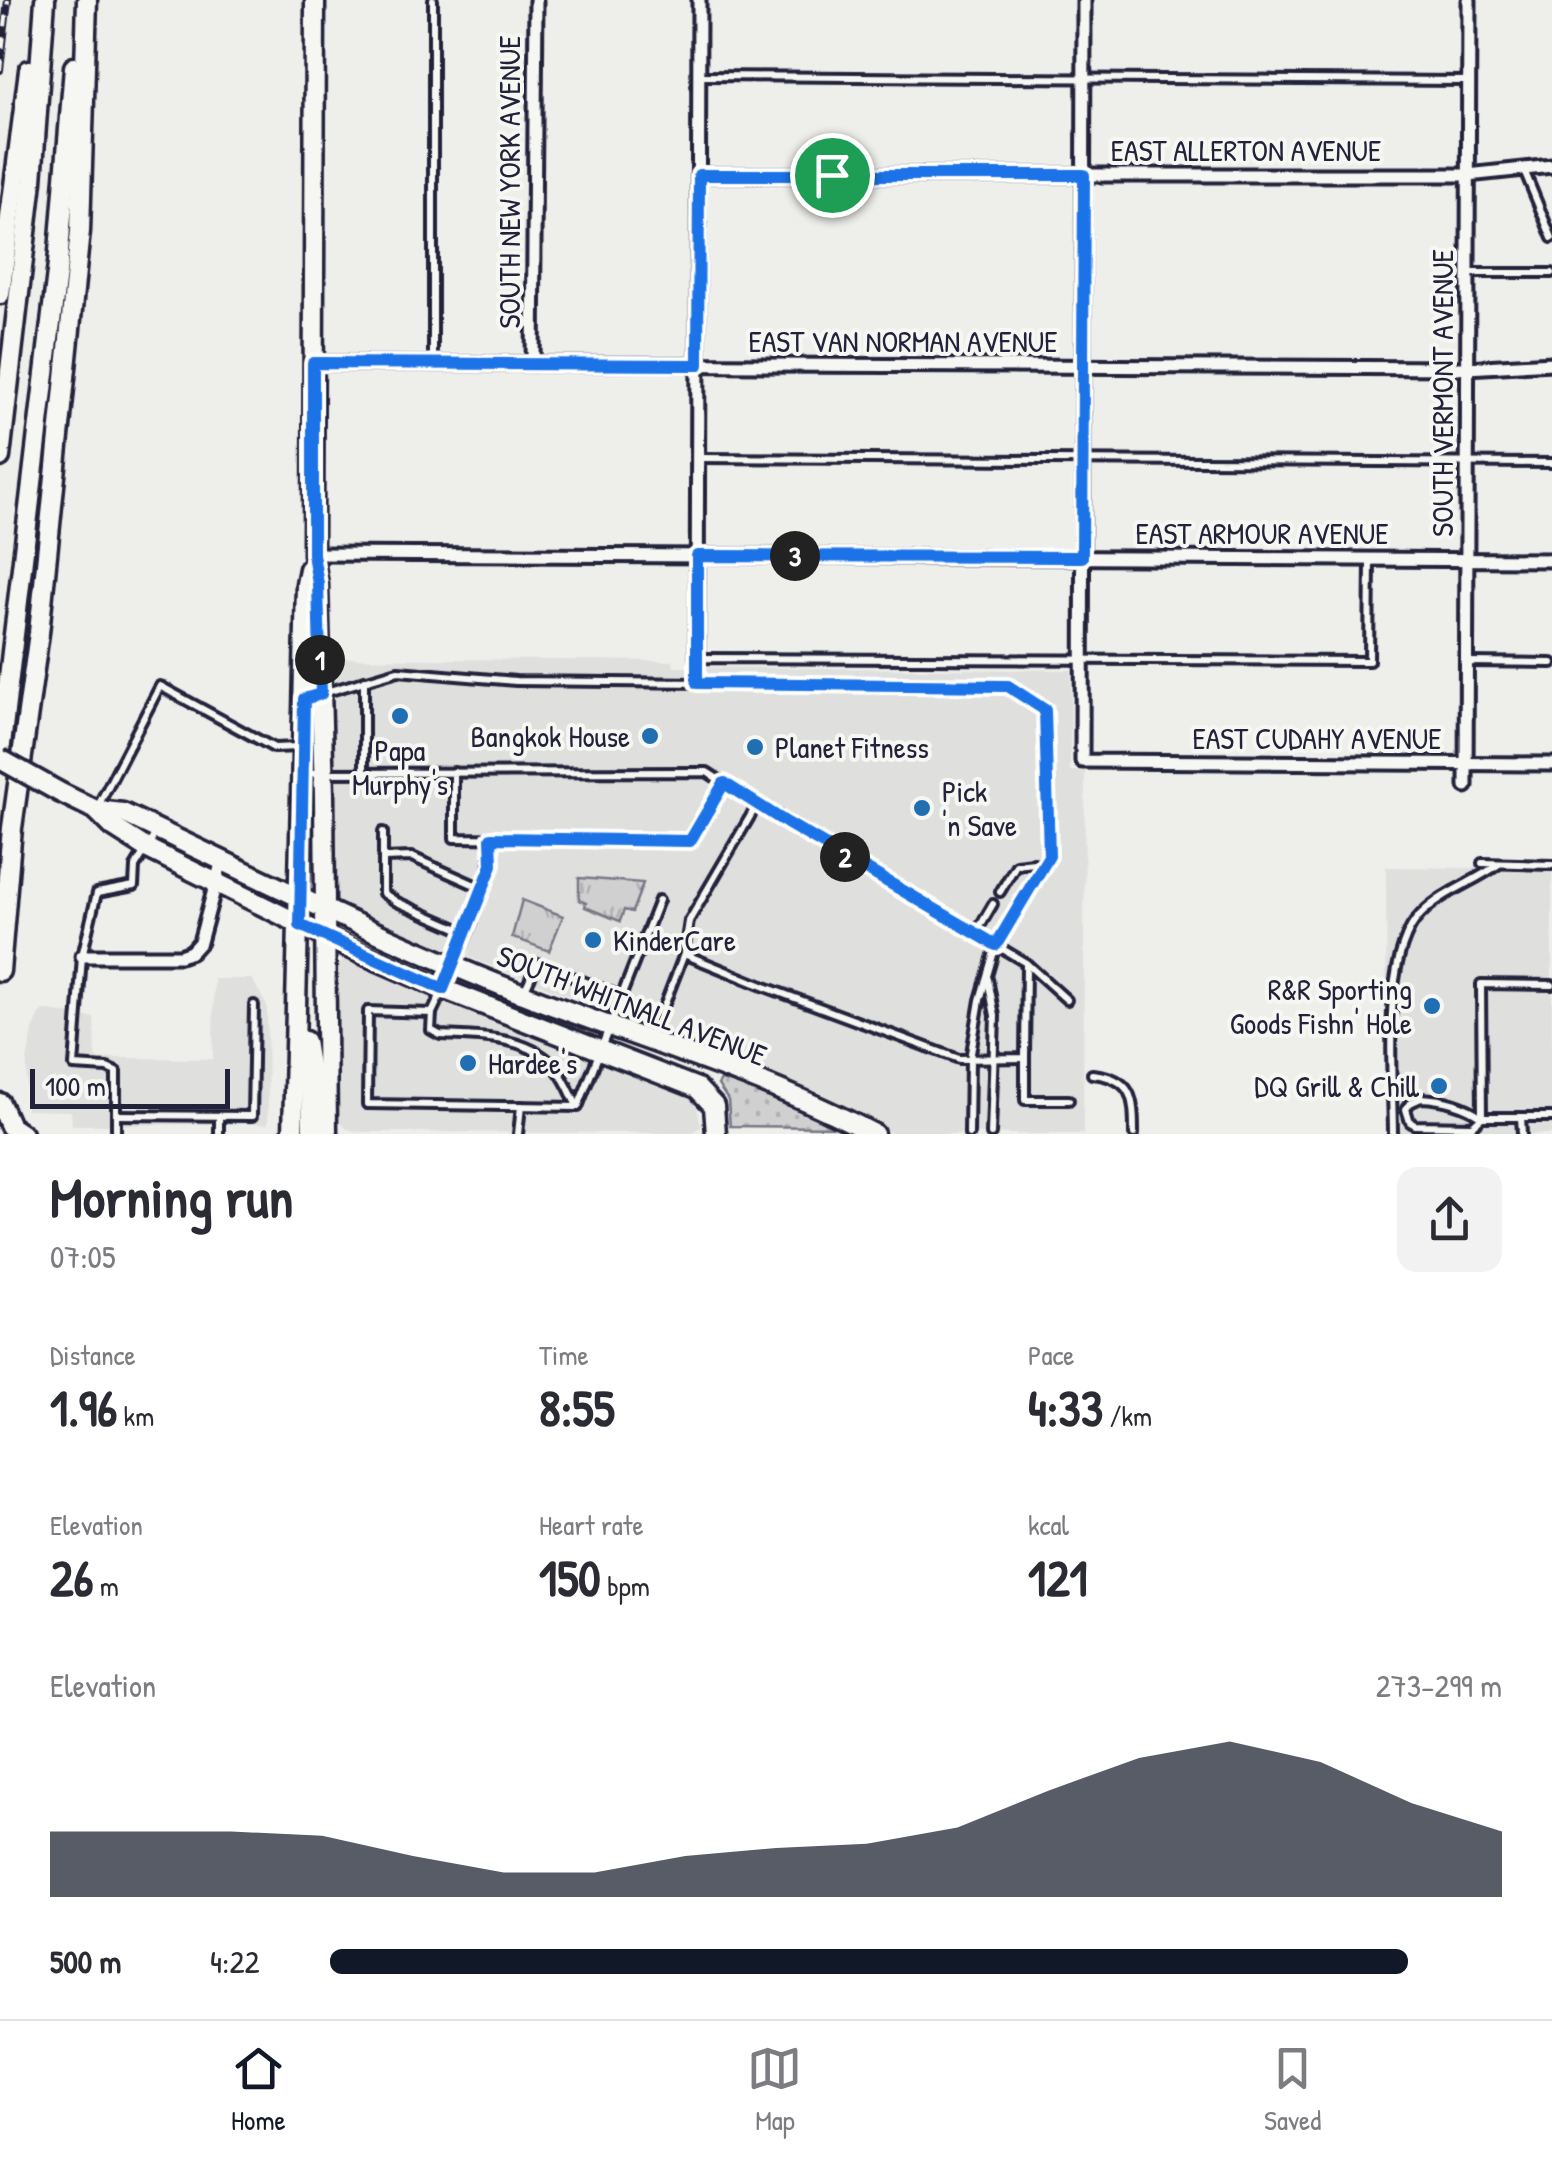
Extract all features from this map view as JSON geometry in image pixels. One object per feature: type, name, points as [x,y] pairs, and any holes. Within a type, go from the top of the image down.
[{"type":"street","points":[[0,294],[38,0]]},
{"type":"street","points":[[0,457],[32,181],[45,0]]},
{"type":"street","points":[[0,756],[58,264],[79,0]]},
{"type":"street","points":[[0,970],[12,828],[40,633],[80,230],[87,0]]},
{"type":"street","points":[[314,0],[313,554],[306,584],[313,696],[323,772],[327,1134]]},
{"type":"street","name":"SOUTH NEW YORK AVENUE","points":[[533,364],[536,0]]},
{"type":"street","points":[[697,658],[699,0]]},
{"type":"street","points":[[1082,660],[1084,0]]},
{"type":"street","name":"SOUTH VERMONT AVENUE","points":[[1466,786],[1469,0]]},
{"type":"street","name":"EAST ALLERTON AVENUE","points":[[699,175],[1468,176],[1552,166]]},
{"type":"street","name":"EAST VAN NORMAN AVENUE","points":[[313,363],[1467,368],[1552,363]]},
{"type":"street","name":"EAST ARMOUR AVENUE","points":[[313,554],[1552,560]]},
{"type":"street","name":"EAST CUDAHY AVENUE","points":[[1082,660],[1082,762],[1552,764]]},
{"type":"street","points":[[294,1134],[304,747],[313,696]]},
{"type":"street","name":"SOUTH WHITNALL AVENUE","points":[[0,756],[96,810],[113,827],[146,848],[300,925],[443,989],[697,1088],[714,1106],[716,1134]]},
{"type":"street","name":"SOUTH WHITNALL AVENUE","points":[[96,810],[122,813],[324,910],[453,966],[818,1104],[874,1134]]},
{"type":"street","points":[[82,956],[180,956],[191,952],[200,942],[222,860]]},
{"type":"street","points":[[298,996],[311,1078],[312,1134]]},
{"type":"street","points":[[0,1103],[10,1126],[22,1134]]},
{"type":"lane","points":[[433,0],[433,364]]},
{"type":"lane","points":[[699,76],[1468,81]]},
{"type":"lane","points":[[1524,170],[1552,238]]},
{"type":"lane","points":[[1468,273],[1552,273]]},
{"type":"lane","points":[[698,458],[1552,463]]},
{"type":"lane","points":[[697,683],[697,658],[1369,661],[1370,559]]},
{"type":"lane","points":[[1466,662],[1552,663]]},
{"type":"lane","points":[[313,696],[398,671],[427,671],[516,681],[1008,686],[1045,710],[1049,856],[996,945],[980,1000],[970,1059],[970,1134]]},
{"type":"lane","points":[[364,680],[364,772]]},
{"type":"lane","points":[[96,810],[160,686],[274,748],[304,747]]},
{"type":"lane","points":[[454,772],[454,838],[690,841],[724,783]]},
{"type":"lane","points":[[304,773],[707,772],[1026,963],[1067,1000]]},
{"type":"lane","points":[[650,1043],[688,943],[689,922],[758,803]]},
{"type":"lane","points":[[116,1134],[116,1072],[74,1066],[82,956],[96,893],[134,886],[135,867],[158,830]]},
{"type":"lane","points":[[383,832],[384,893],[466,932]]},
{"type":"lane","points":[[491,838],[492,865],[432,1013],[431,1030],[440,1035],[507,1042],[547,1059],[578,1107]]},
{"type":"lane","points":[[383,858],[412,858],[484,889]]},
{"type":"lane","points":[[1000,892],[1016,865],[1034,863],[1042,867]]},
{"type":"lane","points":[[1482,864],[1552,865]]},
{"type":"lane","points":[[1393,1134],[1394,980],[1404,937],[1417,918],[1442,895],[1499,864]]},
{"type":"lane","points":[[578,1107],[659,900]]},
{"type":"lane","points":[[976,934],[993,904]]},
{"type":"lane","points":[[684,954],[959,1059],[1025,1058]]},
{"type":"lane","points":[[1026,963],[1026,1100],[1070,1100]]},
{"type":"lane","points":[[523,994],[537,964],[623,997]]},
{"type":"lane","points":[[988,978],[994,1016],[991,1134]]},
{"type":"lane","points":[[1552,985],[1481,984],[1482,1117],[1472,1126],[1415,1125],[1410,1122],[1406,1108],[1421,1098],[1443,1099],[1482,1117],[1552,1117]]},
{"type":"lane","points":[[116,1114],[252,1116],[254,1005]]},
{"type":"lane","points":[[432,1013],[368,1011],[367,1104],[578,1107]]},
{"type":"lane","points":[[1092,1074],[1116,1078],[1127,1087],[1133,1104],[1134,1134]]},
{"type":"lane","points":[[518,1134],[522,1106]]},
{"type":"lane","points":[[219,1116],[219,1134]]},
{"type":"lane","points":[[1522,1117],[1522,1134]]},
{"type":"shaded area","points":[[325,658],[673,661],[674,667],[1071,670],[1070,771],[1085,772],[1083,1134],[893,1134],[825,1095],[440,946],[395,933],[336,906],[331,892],[332,746]]},
{"type":"shaded area","points":[[1386,867],[1552,869],[1552,1134],[1387,1134]]},
{"type":"shaded area","points":[[344,960],[354,960],[680,1091],[696,1103],[701,1126],[692,1133],[347,1129],[337,1119],[335,1110],[333,969]]},
{"type":"shaded area","points":[[214,979],[252,979],[267,1006],[268,1124],[72,1125],[71,1111],[26,1110],[27,1062],[33,1030],[42,1010],[94,1018],[96,1056],[100,1061],[213,1059]]},
{"type":"green space","points":[[579,878],[643,883],[632,912],[624,910],[620,921],[585,907],[586,903],[579,900]]},
{"type":"green space","points":[[522,900],[563,916],[549,951],[512,937]]},
{"type":"green space","points":[[721,1080],[787,1098],[848,1127],[730,1126],[728,1100],[718,1085]]},
{"type":"railway","points":[[0,70],[8,0]]},
{"type":"place","name":"Papa Murphy's","points":[[400,716]]},
{"type":"place","name":"Bangkok House","points":[[650,736]]},
{"type":"place","name":"Planet Fitness","points":[[755,747]]},
{"type":"place","name":"Pick 'n Save","points":[[922,808]]},
{"type":"place","name":"KinderCare","points":[[593,940]]},
{"type":"place","name":"R&R Sporting Goods Fishn' Hole","points":[[1432,1006]]},
{"type":"place","name":"Hardee's","points":[[468,1063]]},
{"type":"place","name":"DQ Grill & Chill","points":[[1439,1086]]},
{"type":"route","points":[[699,175],[832,175],[1084,175],[1082,557],[697,556],[697,683],[1008,686],[1045,710],[1049,856],[996,945],[724,783],[690,841],[491,838],[492,865],[443,989],[300,925],[304,699],[321,694],[318,584],[313,554],[313,363],[698,365],[699,175]]}]
